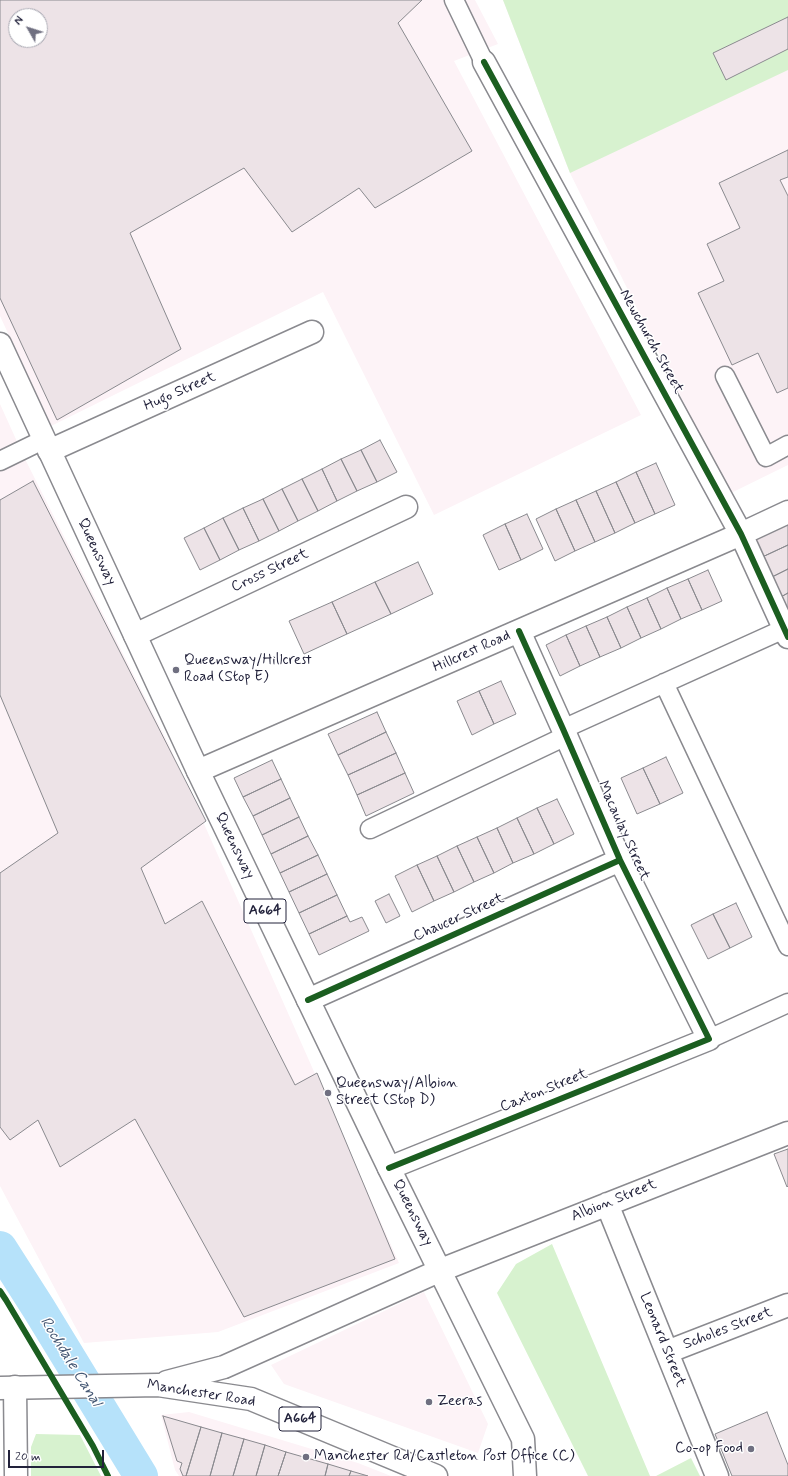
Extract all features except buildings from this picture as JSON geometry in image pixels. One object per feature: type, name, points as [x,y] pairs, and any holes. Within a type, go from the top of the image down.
[{"type":"street","name":"Newchurch Street","points":[[484,62],[741,534],[786,633]]},
{"type":"street","name":"Hugo Street","points":[[46,446],[312,332]]},
{"type":"street","name":"Queensway","points":[[0,344],[198,771],[389,1168],[441,1270],[523,1439],[525,1476]]},
{"type":"street","name":"Cross Street","points":[[135,635],[406,507]]},
{"type":"street","name":"Hillcrest Road","points":[[198,771],[741,534],[788,512]]},
{"type":"street","name":"Macaulay Street","points":[[519,631],[565,732],[620,860],[708,1039]]},
{"type":"street","name":"Chaucer Street","points":[[308,1000],[620,860]]},
{"type":"street","name":"Caxton Street","points":[[389,1168],[708,1039]]},
{"type":"street","name":"Albion Street","points":[[158,1384],[224,1367],[441,1270],[788,1133]]},
{"type":"street","name":"Leonard Street","points":[[607,1204],[717,1476]]},
{"type":"street","name":"Scholes Street","points":[[667,1352],[788,1305]]},
{"type":"street","name":"Manchester Road","points":[[15,1388],[158,1384],[251,1399],[436,1476]]},
{"type":"street","points":[[15,1388],[16,1476]]},
{"type":"lane","points":[[454,0],[484,62]]},
{"type":"lane","points":[[725,376],[766,457],[788,445]]},
{"type":"lane","points":[[0,461],[46,446]]},
{"type":"lane","points":[[370,829],[664,683],[786,633]]},
{"type":"lane","points":[[664,683],[788,946]]},
{"type":"lane","points":[[708,1039],[788,1003]]},
{"type":"shaded area","points":[[0,0],[475,0],[498,44],[454,61],[641,415],[434,515],[323,292],[51,426],[0,316]]},
{"type":"shaded area","points":[[503,0],[788,0],[788,465],[729,494],[570,173]]},
{"type":"shaded area","points":[[0,404],[24,457],[169,745],[399,1263],[218,1332],[84,1343],[0,1186]]},
{"type":"shaded area","points":[[424,1292],[488,1424],[478,1453],[284,1384],[271,1365]]},
{"type":"shaded area","points":[[189,1412],[358,1463],[391,1476],[179,1476],[175,1470],[161,1415]]},
{"type":"green space","points":[[503,0],[788,0],[788,70],[570,173]]},
{"type":"green space","points":[[552,1244],[650,1476],[588,1476],[497,1293],[516,1264]]},
{"type":"green space","points":[[36,1434],[80,1435],[101,1476],[31,1476],[31,1447]]},
{"type":"green space","points":[[691,1458],[700,1476],[656,1476]]},
{"type":"waterway","name":"Rochdale Canal","points":[[0,1248],[141,1476]]},
{"type":"cycle path","points":[[484,62],[741,534],[788,637]]},
{"type":"cycle path","points":[[389,1168],[709,1039],[620,860],[519,631]]},
{"type":"cycle path","points":[[308,1000],[620,860]]},
{"type":"cycle path","points":[[0,1291],[93,1446],[108,1476]]},
{"type":"place","name":"Queensway/Hillcrest Road (Stop E)","points":[[176,670]]},
{"type":"place","name":"Queensway/Albion Street (Stop D)","points":[[328,1093]]},
{"type":"place","name":"Zeeras","points":[[429,1402]]},
{"type":"place","name":"Co-op Food","points":[[751,1449]]},
{"type":"place","name":"Manchester Rd/Castleton Post Office (C)","points":[[306,1457]]}]
